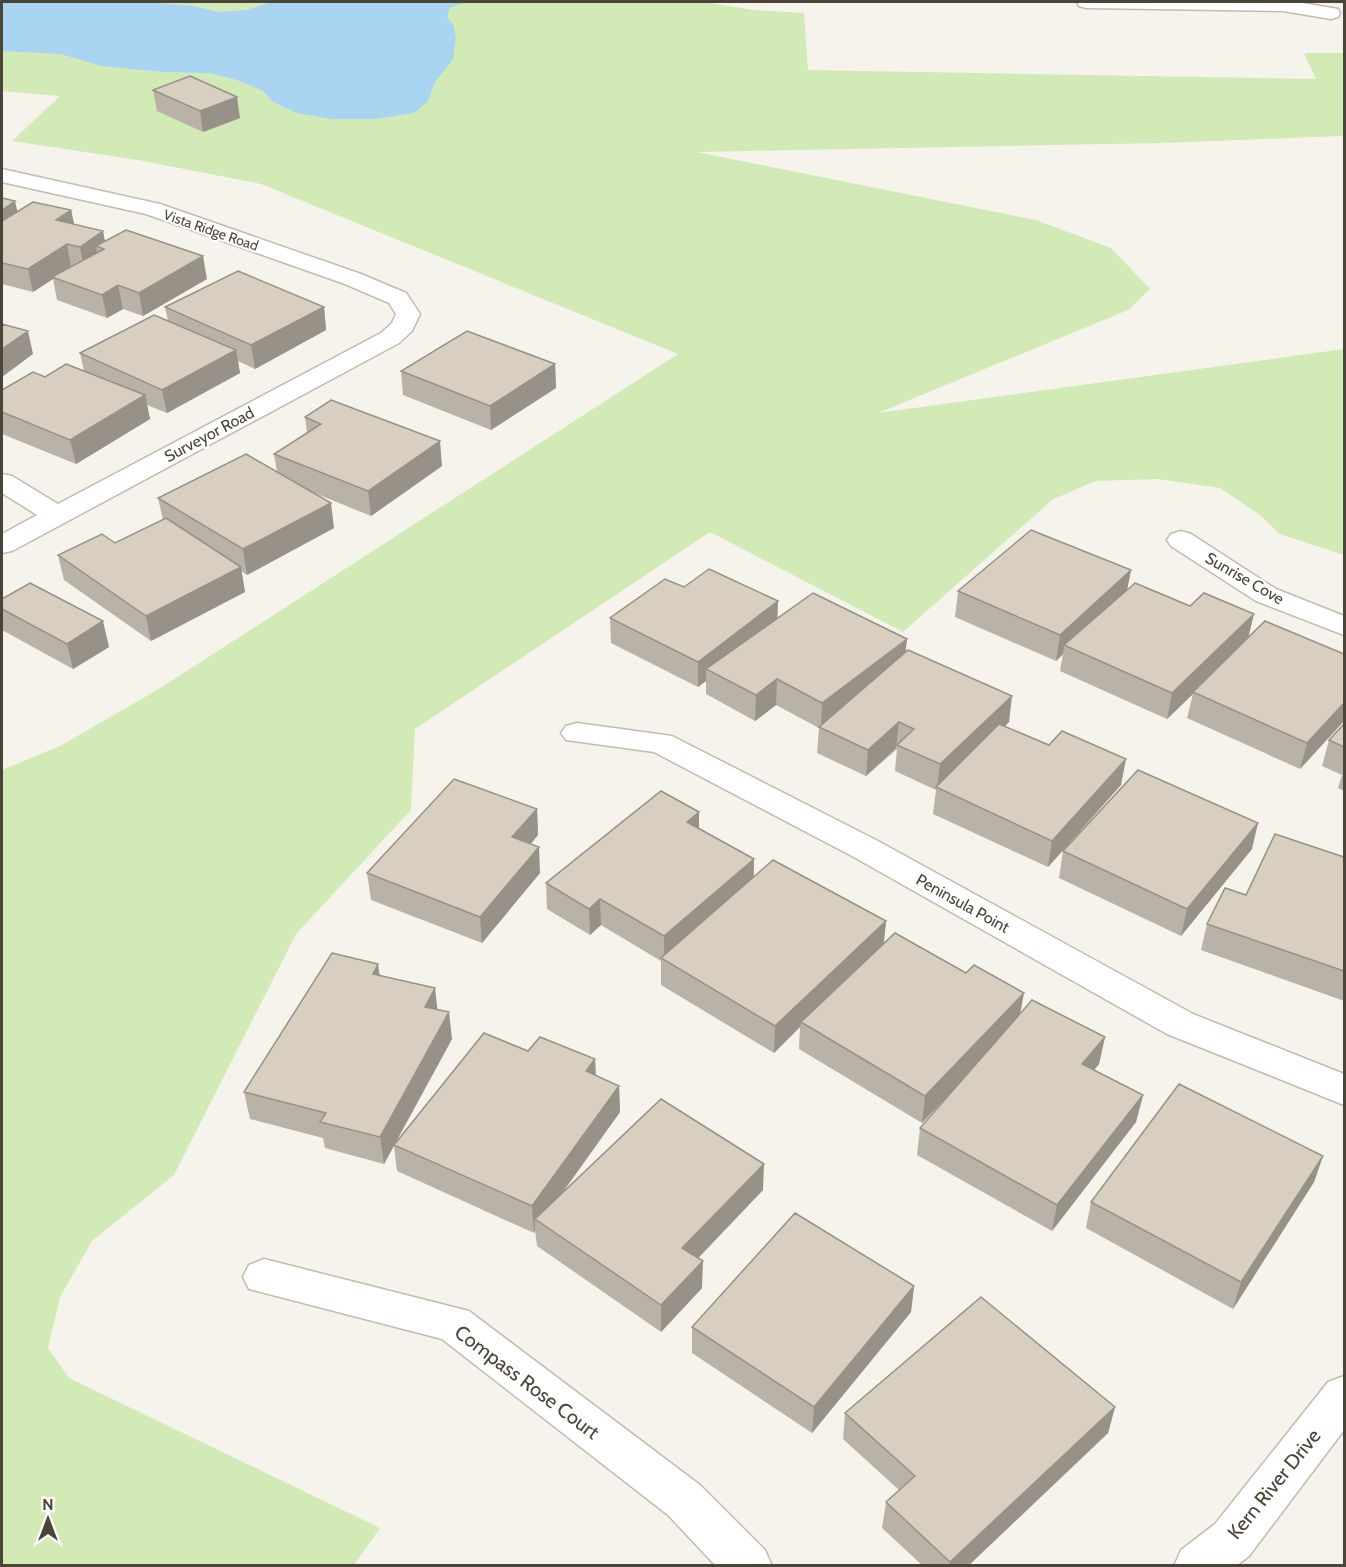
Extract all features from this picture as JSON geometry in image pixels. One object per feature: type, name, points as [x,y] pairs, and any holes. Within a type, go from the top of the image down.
[{"type":"street","points":[[1086,2],[1284,4],[1331,13]]},
{"type":"street","name":"Vista Ridge Road","points":[[2,177],[152,208],[398,298],[408,314]]},
{"type":"street","name":"Surveyor Road","points":[[2,545],[390,338],[403,326],[408,314]]},
{"type":"street","points":[[2,482],[57,515]]},
{"type":"street","name":"Sunrise Cove","points":[[1181,540],[1266,595],[1344,626]]},
{"type":"street","name":"Peninsula Point","points":[[578,733],[661,743],[864,848],[1180,1024],[1344,1090]]},
{"type":"street","name":"Compass Rose Court","points":[[264,1277],[454,1324],[684,1500],[748,1566]]},
{"type":"street","name":"Kern River Drive","points":[[1198,1566],[1232,1539],[1344,1396]]},
{"type":"green space","points":[[2,2],[703,2],[754,10],[804,13],[808,70],[1316,79],[1304,53],[1344,53],[1344,136],[1161,143],[697,152],[1036,220],[1111,248],[1150,289],[1128,310],[878,413],[1344,349],[1344,555],[1280,534],[1260,515],[1220,488],[1158,479],[1095,481],[1052,500],[903,632],[710,532],[415,729],[411,810],[296,934],[174,1175],[92,1241],[60,1297],[48,1348],[69,1378],[380,1528],[354,1565],[2,1566],[2,770],[62,745],[162,687],[678,354],[261,184],[138,160],[12,141],[60,96],[2,91]]},
{"type":"water","points":[[2,2],[144,2],[194,6],[218,12],[247,10],[271,2],[469,2],[450,7],[447,18],[453,24],[456,38],[453,59],[435,82],[428,101],[414,113],[374,119],[331,119],[297,113],[273,102],[263,91],[237,80],[210,73],[164,72],[101,66],[61,54],[2,51]]},
{"type":"building","points":[[190,76],[237,97],[200,111],[153,90]]},
{"type":"building","points":[[2,198],[15,201],[2,210]]},
{"type":"building","points":[[33,202],[71,210],[56,220],[103,231],[80,247],[67,244],[28,269],[2,263],[2,221]]},
{"type":"building","points":[[126,230],[203,256],[139,293],[118,285],[102,295],[52,277],[104,249],[96,246]]},
{"type":"building","points":[[238,271],[324,307],[251,345],[165,307]]},
{"type":"building","points":[[154,315],[236,350],[162,390],[80,353]]},
{"type":"building","points":[[2,324],[28,331],[2,349]]},
{"type":"building","points":[[467,331],[555,364],[490,406],[401,371]]},
{"type":"building","points":[[66,364],[145,395],[70,440],[2,412],[2,390],[33,372],[45,377]]},
{"type":"building","points":[[331,400],[440,441],[368,491],[274,454],[321,424],[305,417]]},
{"type":"building","points":[[246,454],[331,503],[243,549],[158,498]]},
{"type":"building","points":[[166,518],[241,567],[146,616],[58,555],[102,534],[115,543]]},
{"type":"building","points":[[1031,530],[1131,570],[1060,635],[958,591]]},
{"type":"building","points":[[709,569],[778,601],[698,662],[610,618],[665,579],[684,587]]},
{"type":"building","points":[[30,583],[103,621],[67,644],[2,609],[2,599]]},
{"type":"building","points":[[1135,583],[1190,606],[1204,593],[1254,614],[1172,693],[1064,645]]},
{"type":"building","points":[[813,593],[907,639],[822,703],[777,679],[756,695],[706,669]]},
{"type":"building","points":[[1265,621],[1344,654],[1344,703],[1307,743],[1193,692]]},
{"type":"building","points":[[908,650],[1012,696],[940,764],[897,745],[914,729],[899,722],[868,750],[819,727]]},
{"type":"building","points":[[999,724],[1049,745],[1062,731],[1126,759],[1052,841],[936,787]]},
{"type":"building","points":[[1344,724],[1344,747],[1329,740]]},
{"type":"building","points":[[1138,770],[1258,823],[1187,909],[1063,851]]},
{"type":"building","points":[[454,779],[537,809],[512,837],[539,847],[480,917],[367,873]]},
{"type":"building","points":[[661,791],[699,812],[687,822],[754,859],[664,936],[600,899],[589,909],[546,883]]},
{"type":"building","points":[[1275,834],[1344,857],[1344,971],[1207,924],[1225,888],[1246,895]]},
{"type":"building","points":[[773,860],[886,921],[775,1026],[661,958]]},
{"type":"building","points":[[895,933],[966,973],[974,965],[1024,993],[925,1096],[801,1022]]},
{"type":"building","points":[[332,953],[378,964],[373,974],[435,988],[425,1007],[449,1012],[380,1137],[320,1122],[326,1113],[244,1092]]},
{"type":"building","points":[[1032,1000],[1105,1037],[1082,1064],[1143,1095],[1057,1205],[920,1128]]},
{"type":"building","points":[[484,1033],[528,1051],[540,1037],[595,1059],[586,1071],[619,1086],[532,1206],[394,1145]]},
{"type":"building","points":[[1179,1084],[1323,1156],[1241,1282],[1091,1202]]},
{"type":"building","points":[[661,1099],[764,1164],[682,1248],[703,1261],[661,1305],[535,1219]]},
{"type":"building","points":[[795,1213],[914,1286],[814,1407],[692,1327]]},
{"type":"building","points":[[981,1297],[1115,1407],[950,1562],[886,1502],[915,1476],[845,1413]]}]
